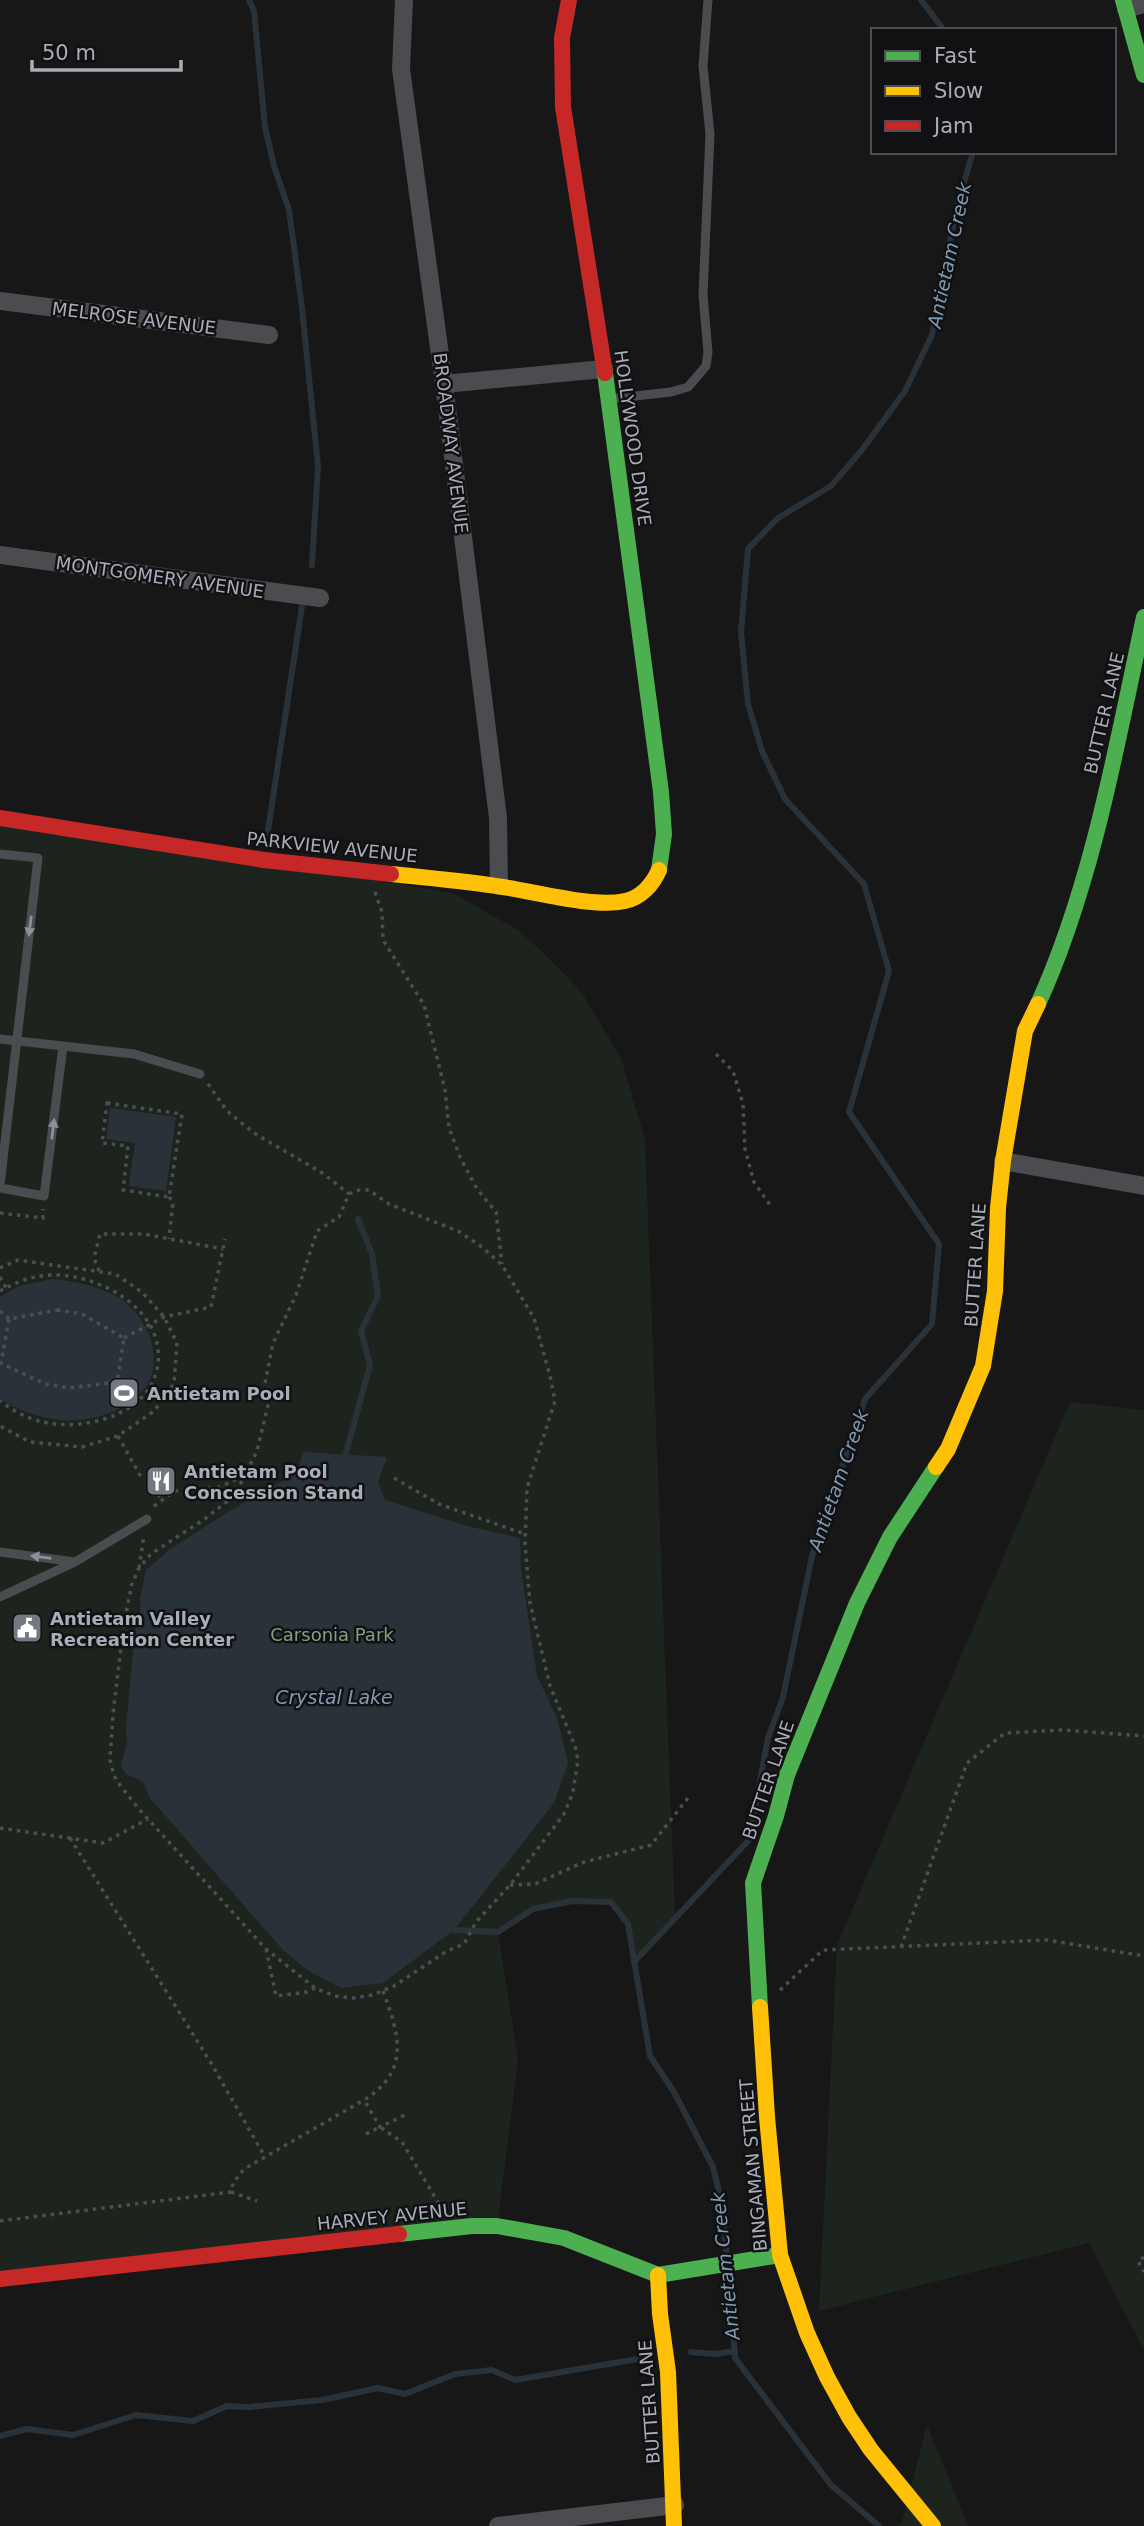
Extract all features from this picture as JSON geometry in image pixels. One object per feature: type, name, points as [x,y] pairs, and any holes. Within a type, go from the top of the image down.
[{"type":"street","name":"BROADWAY AVENUE","points":[[404,0],[401,69],[444,384],[498,818],[499,886]]},
{"type":"street","name":"HOLLYWOOD DRIVE","points":[[569,0],[562,38],[563,107],[604,369],[661,792],[664,834],[661,864],[654,882]]},
{"type":"street","points":[[1144,4],[1125,4],[1144,75]]},
{"type":"street","name":"MELROSE AVENUE","points":[[0,302],[269,335]]},
{"type":"street","points":[[444,384],[604,369]]},
{"type":"street","name":"MONTGOMERY AVENUE","points":[[0,555],[320,598]]},
{"type":"street","name":"BUTTER LANE","points":[[753,1883],[787,1775],[857,1603],[890,1537],[948,1449],[983,1366],[995,1291],[998,1208],[1003,1161],[1025,1031],[1050,977],[1078,894],[1111,773],[1144,617]]},
{"type":"street","name":"PARKVIEW AVENUE","points":[[0,818],[264,860],[499,886],[598,902],[625,901],[643,892],[654,882]]},
{"type":"street","points":[[1003,1161],[1144,1186]]},
{"type":"street","name":"BINGAMAN STREET","points":[[753,1883],[769,2141],[780,2255],[807,2333],[849,2417],[871,2450],[933,2526]]},
{"type":"street","name":"HARVEY AVENUE","points":[[0,2279],[454,2228],[497,2226],[564,2238],[659,2275],[780,2255]]},
{"type":"street","name":"BUTTER LANE","points":[[659,2275],[660,2314],[668,2372],[674,2526]]},
{"type":"street","points":[[498,2526],[674,2505]]},
{"type":"lane","points":[[608,399],[671,392],[688,387],[706,366],[708,352],[703,295],[710,134],[703,66],[708,0]]},
{"type":"lane","points":[[0,854],[38,858],[0,1187],[44,1196],[63,1046]]},
{"type":"lane","points":[[0,1039],[134,1054],[200,1074]]},
{"type":"lane","points":[[0,1597],[75,1562],[147,1519]]},
{"type":"lane","points":[[0,1552],[75,1562]]},
{"type":"path","points":[[368,870],[382,912],[383,940],[424,1005],[445,1090],[449,1128],[460,1157],[478,1189],[496,1212],[502,1265]]},
{"type":"path","points":[[716,1054],[733,1071],[743,1104],[745,1149],[754,1182],[770,1205]]},
{"type":"path","points":[[200,1074],[227,1111],[254,1133],[324,1174],[349,1194]]},
{"type":"path","points":[[169,1197],[182,1114],[107,1103],[102,1143],[128,1146],[123,1190],[169,1197],[173,1202],[169,1238]]},
{"type":"path","points":[[139,1568],[151,1554],[234,1496],[245,1475],[257,1451],[269,1401],[265,1383],[273,1343],[296,1295],[317,1231],[339,1217],[349,1194],[359,1189],[369,1190],[389,1204],[458,1231],[502,1265],[534,1318],[555,1401],[527,1488],[525,1534],[530,1603],[540,1652],[578,1760],[573,1793],[564,1814],[510,1885],[476,1922],[464,1944],[447,1951],[383,1991],[354,1998],[335,1996],[315,1988],[266,1949],[116,1780],[110,1760],[124,1623],[132,1584],[139,1568],[148,1510],[175,1491],[220,1487],[245,1475]]},
{"type":"path","points":[[0,1213],[43,1218],[44,1196]]},
{"type":"path","points":[[99,1271],[94,1258],[100,1234],[144,1234],[223,1249]]},
{"type":"path","points":[[124,1338],[164,1317],[211,1307],[225,1239]]},
{"type":"path","points":[[0,1268],[18,1260],[115,1274],[142,1292],[164,1317],[177,1343],[174,1384],[154,1411],[118,1436],[82,1447],[30,1442],[0,1426]]},
{"type":"path","points":[[63,1276],[65,1266]]},
{"type":"path","points":[[0,1292],[33,1278],[63,1276],[93,1281],[109,1288],[138,1310],[149,1326],[158,1351],[155,1378],[142,1398],[115,1414],[87,1424],[42,1422],[19,1413],[0,1401]]},
{"type":"path","points":[[0,1277],[6,1288]]},
{"type":"path","points":[[9,1319],[57,1310],[82,1314],[124,1338]]},
{"type":"path","points":[[0,1311],[9,1319]]},
{"type":"path","points":[[9,1319],[1,1363],[45,1384],[69,1388],[117,1382],[124,1338]]},
{"type":"path","points":[[118,1436],[142,1479]]},
{"type":"path","points":[[394,1478],[439,1504],[525,1534]]},
{"type":"path","points":[[158,1494],[162,1500]]},
{"type":"path","points":[[901,1947],[967,1762],[1005,1733],[1063,1730],[1144,1736]]},
{"type":"path","points":[[510,1885],[535,1884],[584,1862],[651,1845],[688,1798]]},
{"type":"path","points":[[0,1828],[103,1843],[148,1819]]},
{"type":"path","points":[[69,1838],[211,2063],[265,2157]]},
{"type":"path","points":[[761,2008],[823,1950],[1046,1940],[1144,1955]]},
{"type":"path","points":[[266,1949],[276,1996],[307,1992],[315,1988]]},
{"type":"path","points":[[231,2192],[233,2183],[244,2169],[380,2089],[398,2058],[399,2045],[383,1991]]},
{"type":"path","points":[[364,2100],[380,2127],[402,2142],[454,2228]]},
{"type":"path","points":[[366,2134],[405,2115]]},
{"type":"path","points":[[0,2221],[231,2192],[257,2201]]},
{"type":"path","points":[[1144,2257],[1138,2261],[1144,2272]]},
{"type":"green space","name":"Carsonia Park","points":[[0,818],[453,893],[518,930],[549,958],[582,993],[621,1058],[645,1140],[675,1917],[634,1962],[628,1925],[611,1902],[572,1901],[533,1909],[498,1932],[518,2060],[497,2226],[0,2279]]},
{"type":"green space","points":[[1070,1402],[1144,1410],[1144,2350],[1089,2243],[819,2311],[837,1945]]},
{"type":"green space","points":[[927,2425],[968,2526],[897,2526],[902,2522]]},
{"type":"water","points":[[110,1108],[176,1117],[166,1191],[129,1186],[135,1143],[106,1139]]},
{"type":"water","points":[[53,1279],[110,1293],[132,1308],[147,1330],[154,1356],[149,1382],[141,1393],[122,1407],[91,1418],[60,1420],[29,1413],[0,1399],[0,1297],[19,1286]]},
{"type":"water","name":"Crystal Lake","points":[[303,1452],[387,1457],[378,1482],[385,1500],[467,1526],[520,1538],[521,1570],[537,1676],[557,1718],[568,1763],[554,1803],[454,1930],[383,1983],[342,1988],[310,1972],[283,1950],[150,1798],[143,1782],[126,1774],[121,1766],[127,1743],[135,1630],[146,1570],[169,1550],[228,1512],[297,1473]]},
{"type":"waterway","points":[[249,0],[254,11],[265,127],[274,166],[289,210],[302,308],[318,466],[312,565]]},
{"type":"waterway","name":"Antietam Creek","points":[[921,0],[942,28]]},
{"type":"waterway","name":"Antietam Creek","points":[[634,1962],[749,1840],[768,1738],[783,1697],[812,1556],[865,1399],[932,1324],[939,1244],[849,1112],[889,971],[864,884],[785,799],[762,751],[748,704],[741,632],[748,549],[778,518],[831,486],[862,450],[905,391],[932,335],[957,206],[972,154]]},
{"type":"waterway","points":[[267,837],[302,606]]},
{"type":"waterway","points":[[346,1453],[370,1365],[361,1331],[378,1296],[372,1254],[358,1219]]},
{"type":"waterway","name":"Antietam Creek","points":[[454,1930],[498,1932],[533,1909],[572,1901],[611,1902],[628,1924],[650,2056],[674,2092],[713,2167],[722,2204],[727,2257]]},
{"type":"waterway","name":"Antietam Creek","points":[[729,2268],[735,2358],[831,2485],[879,2526]]},
{"type":"waterway","points":[[691,2352],[715,2354],[735,2351]]},
{"type":"waterway","points":[[0,2436],[26,2429],[73,2435],[136,2415],[193,2421],[227,2406],[249,2407],[322,2400],[378,2388],[405,2394],[455,2374],[492,2370],[515,2380],[638,2359]]},
{"type":"traffic: fast","points":[[1123,0],[1144,75]]},
{"type":"traffic: fast","points":[[605,373],[661,792],[664,834],[659,870]]},
{"type":"traffic: fast","points":[[1038,1004],[1074,912],[1088,863],[1113,764],[1144,617]]},
{"type":"traffic: fast","points":[[760,2007],[753,1883],[787,1775],[857,1603],[890,1537],[936,1467]]},
{"type":"traffic: fast","points":[[399,2234],[497,2226],[564,2238],[658,2275],[780,2255]]},
{"type":"traffic: slow","points":[[391,874],[612,903],[641,894],[659,870]]},
{"type":"traffic: slow","points":[[936,1467],[948,1449],[983,1366],[995,1291],[998,1208],[1003,1161],[1025,1031],[1038,1004]]},
{"type":"traffic: slow","points":[[760,2007],[780,2255],[807,2333],[849,2417],[871,2450],[933,2526]]},
{"type":"traffic: slow","points":[[658,2275],[668,2372],[674,2526]]},
{"type":"traffic: jam","points":[[569,0],[562,38],[563,107],[605,373]]},
{"type":"traffic: jam","points":[[0,818],[264,860],[391,874]]},
{"type":"traffic: jam","points":[[0,2279],[399,2234]]},
{"type":"place","name":"Antietam Pool","points":[[124,1393]]},
{"type":"place","name":"Antietam Pool Concession Stand","points":[[161,1481]]},
{"type":"place","name":"Antietam Valley Recreation Center","points":[[27,1628]]}]
